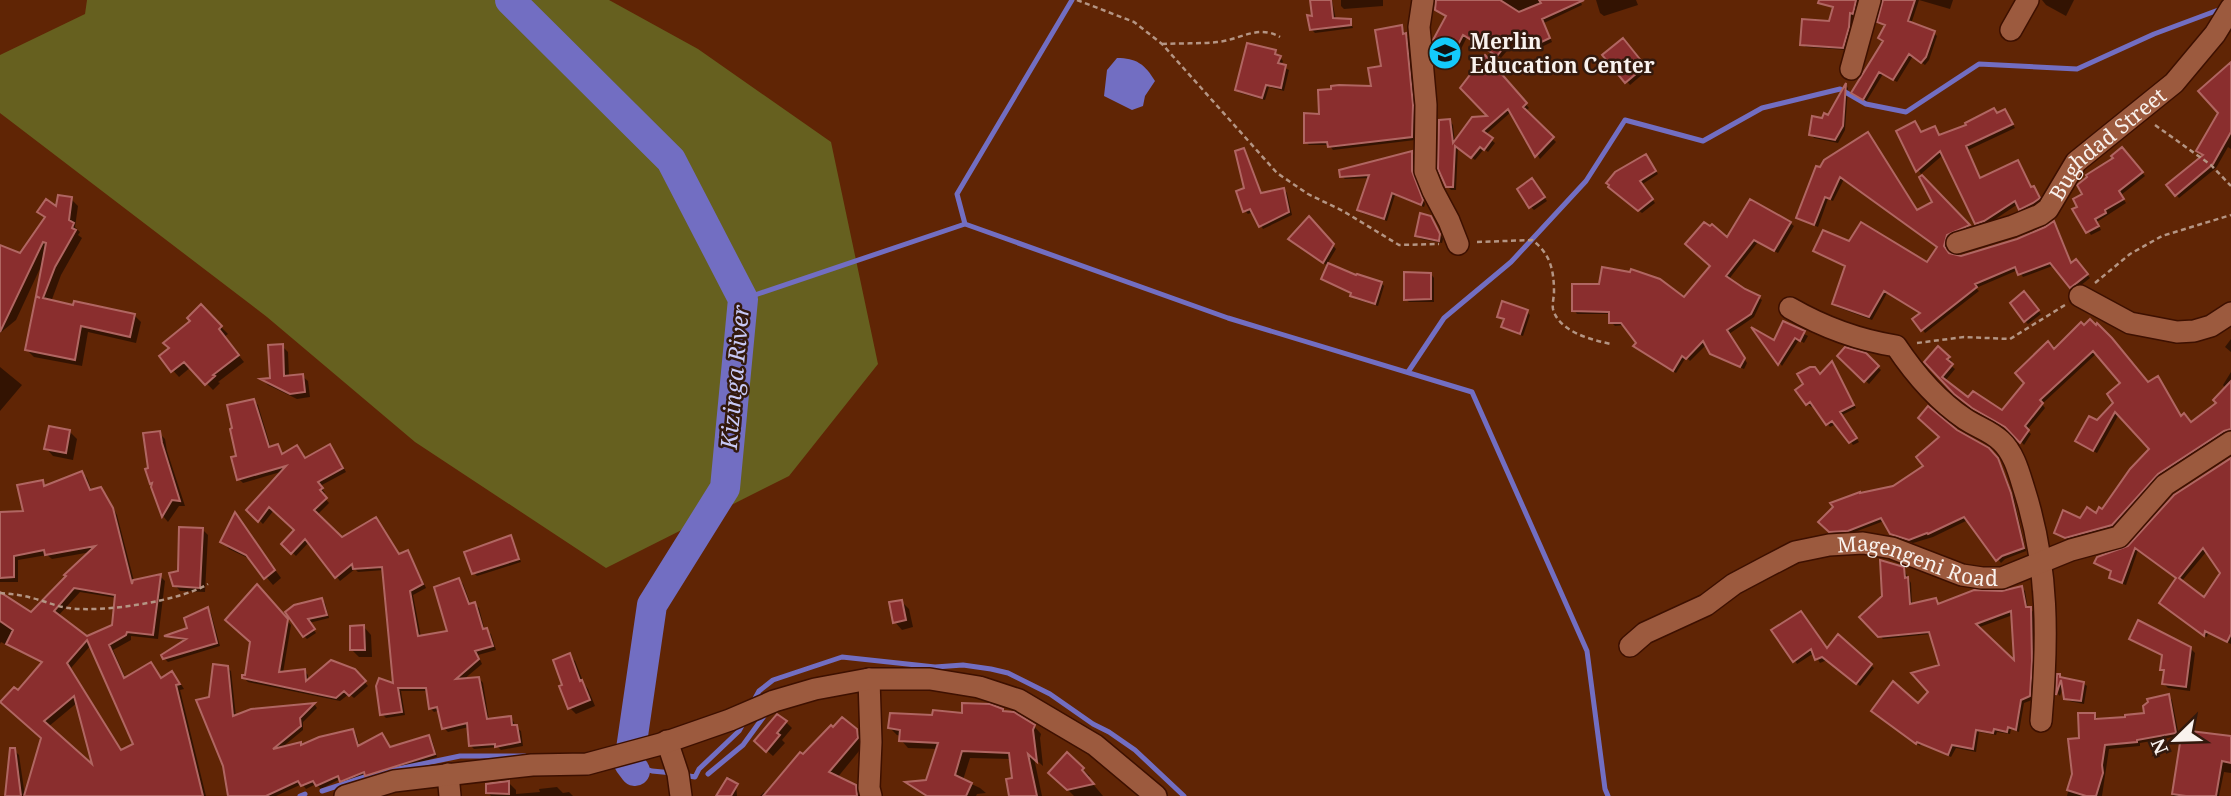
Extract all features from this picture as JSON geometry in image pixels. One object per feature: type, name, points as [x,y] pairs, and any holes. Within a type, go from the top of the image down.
[{"type":"street","points":[[1423,0],[1419,27],[1426,105],[1425,171],[1450,221],[1458,244]]},
{"type":"street","points":[[1851,69],[1870,0]]},
{"type":"street","points":[[2011,30],[2028,0]]},
{"type":"street","name":"Bughdad Street","points":[[1957,243],[2040,215],[2048,209],[2076,162],[2174,83],[2215,34],[2231,8]]},
{"type":"street","points":[[2080,296],[2130,323],[2177,331],[2194,331],[2211,326],[2231,313]]},
{"type":"street","points":[[1790,308],[1818,324],[1896,346],[1915,374],[1950,407],[1963,418],[1994,435],[2010,452],[2032,515],[2046,604],[2047,660],[2041,721]]},
{"type":"street","name":"Magengeni Road","points":[[1630,646],[1645,633],[1706,605],[1734,584],[1777,561],[1795,552],[1829,545],[1863,543],[1892,548],[1962,575],[2002,578],[2071,550],[2119,537],[2165,485],[2231,442]]},
{"type":"street","points":[[869,679],[871,796]]},
{"type":"street","points":[[345,796],[394,781],[532,765],[587,764],[730,720],[774,701],[815,689],[869,679],[930,680],[979,687],[1019,699],[1095,745],[1156,796]]},
{"type":"street","points":[[664,742],[678,774],[681,796]]},
{"type":"street","points":[[448,774],[450,796]]},
{"type":"path","points":[[1077,0],[1092,8],[1135,22],[1162,44],[1277,173],[1308,194],[1399,244],[1532,240],[1542,247],[1552,266],[1553,309],[1563,324],[1587,339],[1611,344]]},
{"type":"path","points":[[1162,44],[1217,42],[1249,33],[1269,31],[1280,37]]},
{"type":"path","points":[[2137,112],[2211,165],[2231,186]]},
{"type":"path","points":[[0,593],[30,597],[69,608],[97,608],[139,606],[198,590],[208,584]]},
{"type":"shaded area","points":[[87,0],[609,0],[698,49],[831,142],[878,364],[789,476],[606,568],[415,442],[267,317],[0,113],[0,55],[85,14]]},
{"type":"shaded area","points":[[1117,58],[1139,63],[1155,81],[1145,96],[1143,106],[1132,110],[1104,96],[1107,70]]},
{"type":"building","points":[[1310,0],[1331,0],[1333,18],[1351,19],[1351,25],[1310,30],[1307,15],[1312,16]]},
{"type":"building","points":[[1436,0],[1500,0],[1519,12],[1541,3],[1539,0],[1584,0],[1542,19],[1550,38],[1531,47],[1529,43],[1518,49],[1512,37],[1497,56],[1463,35],[1451,59],[1434,50],[1433,40],[1446,16],[1435,10]]},
{"type":"building","points":[[1819,0],[1856,0],[1853,14],[1850,13],[1843,48],[1800,45],[1802,19],[1829,21],[1833,7],[1818,3]]},
{"type":"building","points":[[1883,0],[1915,0],[1908,21],[1935,31],[1926,57],[1921,63],[1909,54],[1893,80],[1879,72],[1863,100],[1851,93],[1883,41],[1878,38],[1885,25],[1877,22]]},
{"type":"building","points":[[1402,25],[1403,34],[1406,33],[1413,105],[1412,137],[1328,147],[1327,142],[1304,143],[1304,113],[1319,114],[1318,90],[1339,85],[1371,86],[1368,68],[1381,66],[1375,30]]},
{"type":"building","points":[[1623,38],[1643,63],[1639,66],[1642,69],[1625,83],[1602,55]]},
{"type":"building","points":[[1247,43],[1276,50],[1275,54],[1281,56],[1278,63],[1286,65],[1281,88],[1266,85],[1262,98],[1235,90]]},
{"type":"building","points":[[1485,55],[1527,103],[1523,107],[1554,137],[1535,157],[1508,109],[1483,131],[1493,138],[1484,150],[1480,147],[1471,158],[1455,146],[1453,187],[1446,187],[1438,169],[1439,120],[1450,119],[1453,143],[1472,117],[1487,116],[1460,88]]},
{"type":"building","points":[[2231,62],[2231,132],[2213,164],[2175,196],[2166,185],[2203,155],[2196,151],[2218,113],[2198,91]]},
{"type":"building","points":[[1846,83],[1843,126],[1835,140],[1809,135],[1812,116],[1822,118],[1824,113],[1828,115]]},
{"type":"building","points":[[1994,108],[1997,113],[2005,109],[2013,124],[1966,146],[1980,178],[2018,160],[2031,187],[2034,186],[2040,198],[2019,210],[2015,201],[1975,224],[1940,151],[1916,172],[1896,131],[1915,121],[1921,132],[1935,126],[1939,135],[1966,125],[1965,123]]},
{"type":"building","points":[[1868,132],[1917,210],[1932,202],[1919,177],[1922,175],[1970,225],[1947,235],[1944,246],[1949,253],[1961,256],[2017,239],[2054,221],[2071,263],[2076,259],[2088,274],[2070,288],[2050,263],[2018,275],[2015,267],[1975,284],[1977,287],[1921,331],[1912,319],[1920,313],[1884,291],[1869,317],[1832,304],[1845,266],[1813,251],[1823,230],[1849,241],[1861,222],[1927,262],[1937,247],[1840,177],[1830,199],[1825,197],[1814,225],[1796,218],[1816,166],[1820,167],[1824,160]]},
{"type":"building","points":[[2122,147],[2143,172],[2119,191],[2124,199],[2095,219],[2099,226],[2086,233],[2072,209],[2077,207],[2073,199],[2082,194],[2077,185],[2086,175],[2113,158],[2111,156]]},
{"type":"building","points":[[1244,148],[1261,193],[1284,188],[1289,212],[1259,227],[1250,209],[1243,212],[1236,191],[1244,188],[1235,151]]},
{"type":"building","points":[[1412,151],[1412,171],[1423,200],[1421,205],[1392,193],[1384,219],[1357,210],[1369,175],[1340,177],[1339,170]]},
{"type":"building","points":[[1646,154],[1656,171],[1640,181],[1653,199],[1638,211],[1606,183],[1615,172]]},
{"type":"building","points":[[1532,178],[1545,197],[1529,208],[1517,189]]},
{"type":"building","points":[[58,195],[72,197],[69,220],[74,223],[72,228],[76,230],[55,267],[43,298],[73,305],[74,301],[135,314],[130,337],[81,326],[75,360],[25,350],[46,243],[43,242],[0,332],[0,245],[20,253],[45,217],[37,212],[46,199],[56,206]]},
{"type":"building","points":[[1750,199],[1791,222],[1774,251],[1754,240],[1726,276],[1760,296],[1751,314],[1727,330],[1745,358],[1740,367],[1710,354],[1703,341],[1686,359],[1682,356],[1673,371],[1633,346],[1636,343],[1621,323],[1609,323],[1609,312],[1572,311],[1572,284],[1599,284],[1602,267],[1630,272],[1631,269],[1660,279],[1684,297],[1710,266],[1685,244],[1704,222],[1710,226],[1712,224],[1727,237]]},
{"type":"building","points":[[1420,213],[1431,216],[1440,234],[1439,241],[1415,236]]},
{"type":"building","points":[[1309,216],[1334,244],[1323,263],[1288,239]]},
{"type":"building","points":[[1328,263],[1382,282],[1375,304],[1350,296],[1351,293],[1321,279]]},
{"type":"building","points":[[1404,272],[1431,273],[1431,299],[1404,300]]},
{"type":"building","points":[[2024,291],[2039,310],[2024,322],[2010,303]]},
{"type":"building","points":[[1502,301],[1528,310],[1520,334],[1501,327],[1504,319],[1497,317]]},
{"type":"building","points":[[201,304],[222,326],[219,329],[239,355],[213,375],[215,376],[205,385],[184,362],[171,372],[159,356],[169,348],[163,343],[190,321],[187,318]]},
{"type":"building","points":[[2090,319],[2112,338],[2148,382],[2158,376],[2181,416],[2184,413],[2191,422],[2216,403],[2213,400],[2231,381],[2231,429],[2158,474],[2112,525],[2065,538],[2054,533],[2063,510],[2080,518],[2087,507],[2096,513],[2099,507],[2102,509],[2130,469],[2149,449],[2115,412],[2093,451],[2075,441],[2089,416],[2097,420],[2113,403],[2107,394],[2120,383],[2093,351],[2040,400],[2043,403],[2025,426],[2029,430],[2020,443],[2005,427],[1954,394],[1924,362],[1938,346],[1950,357],[1947,359],[1953,364],[1942,377],[1968,397],[1973,391],[2002,410],[2024,383],[2015,373],[2048,341],[2054,349],[2081,322],[2084,325]]},
{"type":"building","points":[[1783,321],[1805,331],[1800,341],[1795,338],[1778,365],[1751,327],[1774,340]]},
{"type":"building","points":[[283,344],[284,376],[303,374],[305,392],[290,394],[260,379],[270,378],[268,345]]},
{"type":"building","points":[[1845,347],[1866,353],[1879,366],[1864,382],[1837,356]]},
{"type":"building","points":[[1832,361],[1854,405],[1840,412],[1857,438],[1849,443],[1832,421],[1826,425],[1810,402],[1806,405],[1795,390],[1803,384],[1797,374],[1815,367],[1820,374]]},
{"type":"building","points":[[254,399],[269,447],[278,444],[282,454],[297,445],[305,458],[330,444],[343,468],[318,482],[323,488],[320,490],[327,498],[314,510],[342,537],[376,517],[399,554],[408,550],[423,584],[410,591],[418,636],[447,631],[434,587],[459,578],[469,604],[475,602],[483,629],[487,628],[493,646],[475,651],[479,659],[456,679],[479,677],[487,719],[511,716],[512,725],[517,725],[520,742],[495,747],[495,744],[469,746],[467,723],[442,729],[437,707],[429,709],[426,688],[398,688],[402,712],[380,715],[376,686],[379,678],[393,683],[382,567],[353,569],[352,564],[335,578],[305,539],[291,554],[281,544],[294,530],[269,507],[258,522],[246,510],[286,466],[237,480],[231,457],[236,456],[227,405]]},
{"type":"building","points":[[1928,406],[1957,430],[1989,448],[1998,458],[2011,493],[2024,548],[1996,561],[1964,517],[1909,540],[1890,534],[1881,518],[1848,531],[1829,532],[1818,522],[1833,507],[1830,503],[1860,492],[1893,486],[1923,466],[1916,457],[1939,437],[1918,418]]},
{"type":"building","points":[[49,426],[70,430],[66,453],[44,449]]},
{"type":"building","points":[[160,431],[180,501],[172,500],[162,517],[145,469],[148,468],[143,433]]},
{"type":"building","points":[[2231,458],[2231,634],[2227,642],[2205,631],[2204,636],[2159,603],[2176,578],[2135,548],[2122,583],[2109,578],[2111,571],[2094,563],[2097,557],[2128,546],[2174,495]],"holes":[[[2203,548],[2220,573],[2204,597],[2179,578]]]},
{"type":"building","points":[[82,471],[90,490],[101,487],[113,508],[132,584],[133,580],[161,574],[153,635],[127,632],[109,645],[124,678],[151,662],[161,678],[172,671],[180,684],[176,685],[203,796],[24,796],[41,738],[0,702],[14,687],[18,690],[42,662],[6,644],[13,630],[0,621],[0,592],[31,612],[95,546],[45,555],[44,550],[14,556],[14,577],[0,578],[0,512],[23,511],[17,485],[43,480],[44,486]],"holes":[[[74,588],[115,595],[112,625],[87,636],[54,611]],[[87,640],[133,744],[121,750],[67,663]],[[74,696],[92,764],[44,721]]]},
{"type":"building","points":[[235,512],[275,570],[264,579],[246,555],[220,542]]},
{"type":"building","points":[[179,527],[203,528],[200,588],[173,586],[169,573],[178,571]]},
{"type":"building","points":[[511,535],[519,559],[472,574],[464,552]]},
{"type":"building","points":[[1880,560],[1904,567],[1905,578],[1908,577],[1910,604],[1936,598],[1938,604],[1974,590],[2002,591],[2022,586],[2026,607],[2031,607],[2032,661],[2030,696],[2021,700],[2016,730],[2008,727],[2007,732],[1994,729],[1993,733],[1976,730],[1973,749],[1952,745],[1948,755],[1917,742],[1916,744],[1871,711],[1893,681],[1918,703],[1928,692],[1911,673],[1939,665],[1929,632],[1878,637],[1859,617],[1882,596]],"holes":[[[2011,611],[2014,660],[1976,624]]]},
{"type":"building","points":[[257,584],[288,619],[279,672],[305,669],[306,681],[331,660],[355,669],[366,681],[349,696],[344,691],[336,698],[242,678],[242,675],[245,675],[250,642],[225,620]]},
{"type":"building","points":[[322,598],[327,615],[308,619],[315,629],[303,637],[285,612],[294,605]]},
{"type":"building","points":[[902,600],[906,620],[893,623],[889,602]]},
{"type":"building","points":[[208,607],[217,643],[163,659],[161,655],[186,639],[164,636],[187,628],[184,618]]},
{"type":"building","points":[[1801,611],[1827,648],[1838,634],[1872,664],[1856,684],[1822,657],[1815,660],[1811,649],[1793,662],[1771,630]]},
{"type":"building","points":[[2138,620],[2191,647],[2186,687],[2162,684],[2162,655],[2129,639]]},
{"type":"building","points":[[364,625],[365,650],[350,650],[350,626]]},
{"type":"building","points":[[570,653],[590,700],[568,709],[553,660]]},
{"type":"building","points":[[213,664],[228,666],[233,716],[251,709],[315,703],[300,718],[301,726],[273,749],[301,742],[301,745],[319,737],[353,729],[358,746],[382,733],[390,747],[429,735],[435,754],[365,776],[364,772],[340,782],[338,776],[316,786],[313,781],[301,786],[298,781],[266,796],[228,796],[223,766],[196,700],[209,697]]},
{"type":"building","points":[[2057,674],[2084,682],[2081,701],[2064,699],[2061,680],[2056,695]]},
{"type":"building","points":[[2169,694],[2176,733],[2137,742],[2105,745],[2103,773],[2096,796],[2067,790],[2072,774],[2068,739],[2079,738],[2078,713],[2095,713],[2095,719],[2125,717],[2144,713],[2143,706],[2148,702],[2147,699]]},
{"type":"building","points":[[962,703],[990,704],[1003,711],[1014,712],[1035,725],[1033,730],[1037,762],[1028,754],[1037,796],[1009,796],[1006,779],[1012,778],[1009,753],[962,751],[955,775],[972,783],[966,796],[927,796],[905,782],[926,780],[938,743],[899,741],[900,730],[888,728],[890,713],[932,715],[933,710],[962,713]]},
{"type":"building","points":[[777,714],[787,721],[766,752],[754,741]]},
{"type":"building","points":[[842,717],[857,729],[858,738],[829,772],[856,785],[857,796],[763,796],[800,752],[803,754]]},
{"type":"building","points":[[2182,730],[2231,736],[2231,763],[2222,761],[2216,796],[2172,794]]},
{"type":"building","points":[[10,748],[15,748],[21,796],[5,796]]},
{"type":"building","points":[[1067,752],[1084,768],[1082,770],[1094,784],[1067,790],[1048,773]]},
{"type":"building","points":[[727,778],[738,784],[731,796],[716,796]]},
{"type":"building","points":[[509,781],[509,794],[486,793],[486,784]]},
{"type":"waterway","name":"Kizinga River","points":[[510,0],[671,160],[743,299],[725,488],[652,605],[629,763],[635,771]]},
{"type":"waterway","points":[[965,224],[957,194],[1072,0]]},
{"type":"waterway","points":[[1408,372],[1444,318],[1511,262],[1586,181],[1625,120],[1703,141],[1762,108],[1840,89],[1866,104],[1906,112],[1979,64],[2077,69],[2154,34],[2221,9]]},
{"type":"waterway","points":[[743,299],[965,224],[1228,318],[1472,392],[1587,651],[1608,796]]},
{"type":"waterway","points":[[753,702],[759,691],[773,680],[842,657],[935,667],[963,665],[991,669],[1008,673],[1050,694],[1109,732],[1135,750],[1184,796]]},
{"type":"waterway","points":[[708,774],[743,745],[767,712]]},
{"type":"waterway","points":[[683,775],[695,777],[699,769],[739,731],[745,720]]},
{"type":"waterway","points":[[322,791],[374,774],[460,756],[525,756]]},
{"type":"waterway","points":[[625,762],[652,771],[673,773]]},
{"type":"waterway","points":[[300,796],[305,794]]},
{"type":"place","name":"Merlin Education Center","points":[[1445,53]]}]
